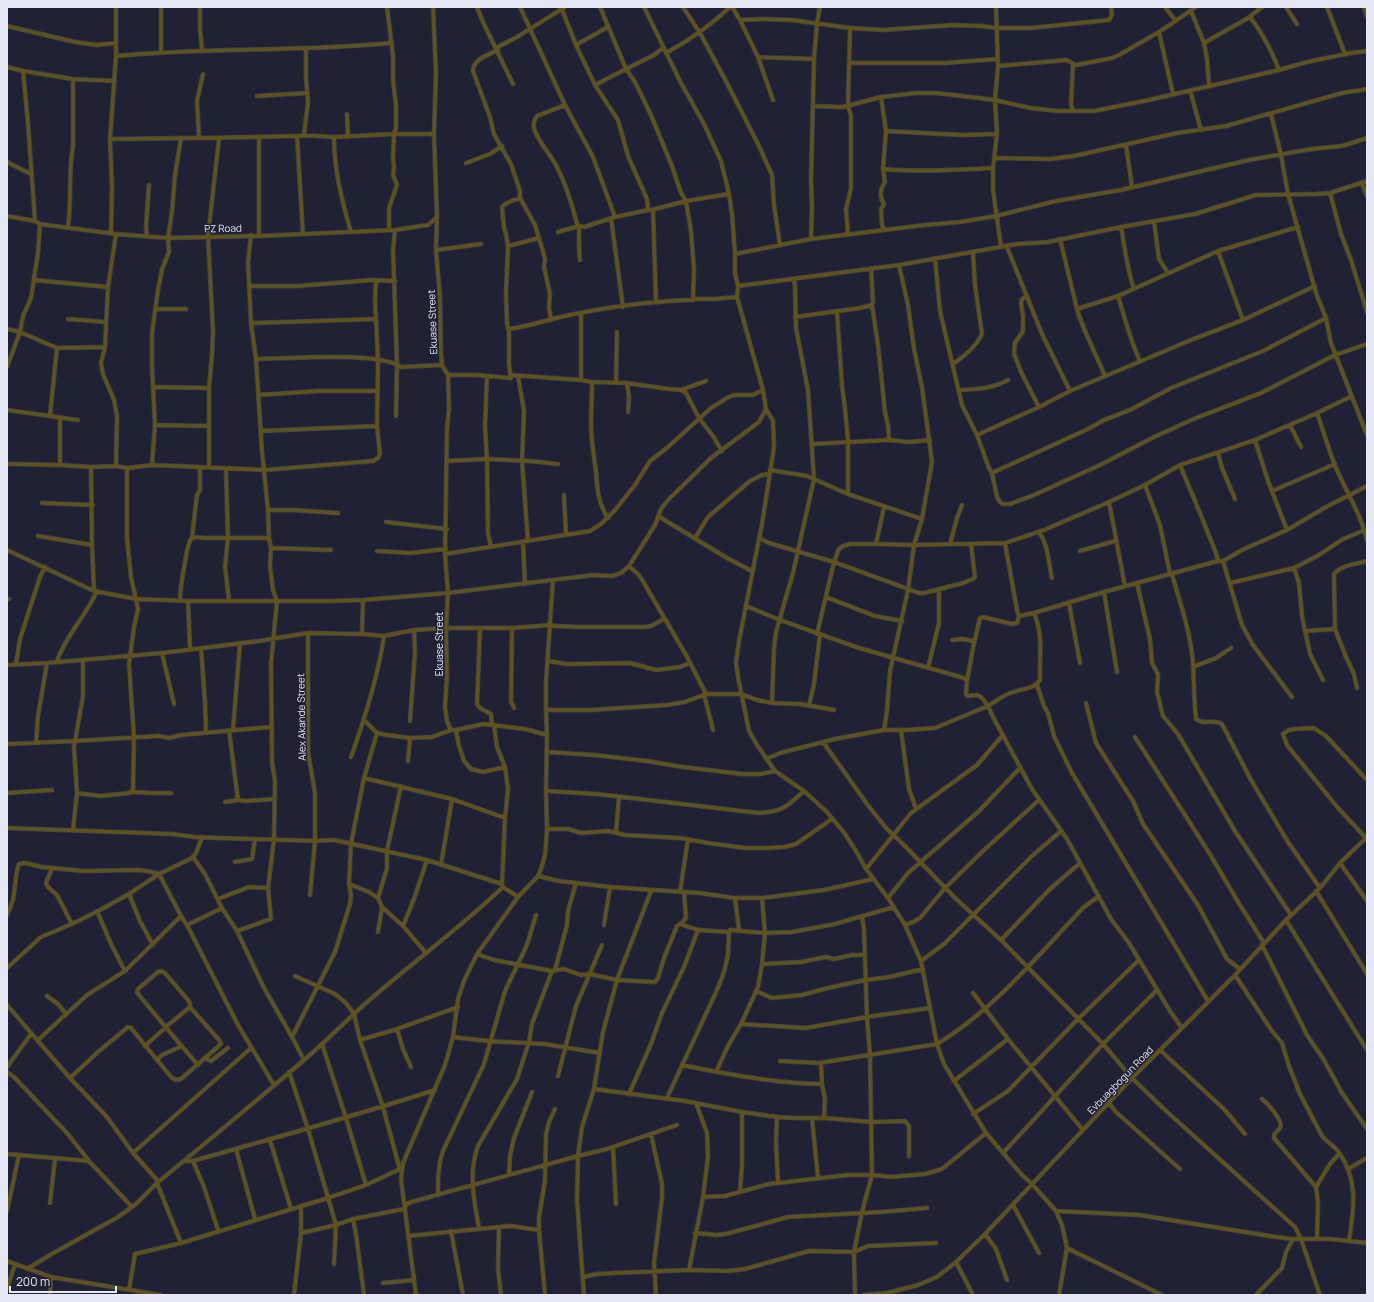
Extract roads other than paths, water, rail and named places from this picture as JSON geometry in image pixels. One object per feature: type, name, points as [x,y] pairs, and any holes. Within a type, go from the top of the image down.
[{"type":"street","points":[[111,233],[112,186],[110,139],[112,101],[115,81],[116,7]]},
{"type":"street","points":[[161,7],[161,51]]},
{"type":"street","points":[[200,7],[202,50]]},
{"type":"street","points":[[388,7],[396,105],[393,175],[397,185],[389,208],[389,230]]},
{"type":"street","name":"Ekuase Street","points":[[433,7],[436,73],[434,134],[437,217],[436,250],[440,297],[442,365],[448,375],[449,408],[447,429],[446,529],[448,593],[446,628],[448,675],[445,707],[446,721],[451,730]]},
{"type":"street","points":[[478,7],[482,20],[513,84]]},
{"type":"street","points":[[520,7],[529,30],[565,106],[593,157],[613,217],[623,306]]},
{"type":"street","points":[[600,7],[626,69],[635,82],[652,115],[681,193],[686,201],[691,231],[694,269],[693,299]]},
{"type":"street","points":[[644,7],[681,84],[704,124],[720,161],[729,194],[732,214],[735,273],[738,286],[737,297],[763,390],[766,409],[773,421],[774,447],[736,662],[749,731],[775,771],[804,791],[819,804],[832,819],[852,845],[866,869],[888,898],[905,925],[921,960],[930,1008],[944,1064],[973,1114],[986,1133],[1056,1212],[1062,1225],[1067,1248],[1059,1295]]},
{"type":"street","points":[[683,7],[700,32],[739,106],[772,175],[774,205],[780,245]]},
{"type":"street","points":[[666,53],[700,32],[731,7],[740,20],[758,57],[773,100]]},
{"type":"street","points":[[811,239],[814,59],[820,7]]},
{"type":"street","points":[[996,7],[998,66],[995,100],[997,134],[993,168],[993,190],[1001,247]]},
{"type":"street","points":[[740,20],[792,20],[850,28],[883,30],[953,25],[997,28],[1031,28],[1109,20],[1112,15],[1111,7]]},
{"type":"street","points":[[1165,7],[1175,20]]},
{"type":"street","points":[[1073,65],[1112,58],[1159,32],[1196,7]]},
{"type":"street","points":[[1204,43],[1250,17],[1262,7]]},
{"type":"street","points":[[1286,7],[1297,24]]},
{"type":"street","points":[[1327,7],[1345,54]]},
{"type":"street","points":[[1364,7],[1367,16]]},
{"type":"street","points":[[551,320],[549,307],[550,294],[544,267],[545,259],[539,238],[535,225],[520,198],[518,184],[511,164],[494,134],[490,118],[473,71],[475,62],[529,30],[562,8],[576,45],[595,85],[618,120],[628,156],[647,199],[648,210]]},
{"type":"street","points":[[1191,11],[1204,43],[1209,85]]},
{"type":"street","points":[[1250,17],[1260,30],[1279,70]]},
{"type":"street","points":[[7,26],[75,42],[97,45],[116,43]]},
{"type":"street","points":[[576,45],[608,27]]},
{"type":"street","points":[[848,234],[846,209],[851,188],[851,116],[848,106],[850,28]]},
{"type":"street","points":[[1159,32],[1174,94]]},
{"type":"street","points":[[116,56],[161,51],[337,47],[392,43]]},
{"type":"street","points":[[304,134],[308,103],[306,48]]},
{"type":"street","points":[[595,85],[654,55],[663,48]]},
{"type":"street","points":[[814,106],[848,106],[881,97],[916,93],[936,93],[995,100],[1030,108],[1073,112],[1094,111],[1149,100],[1279,70],[1307,62],[1367,51]]},
{"type":"street","points":[[758,57],[814,59]]},
{"type":"street","points":[[849,63],[946,63],[997,59]]},
{"type":"street","points":[[998,66],[1066,60],[1070,61],[1073,65],[1071,104],[1073,112]]},
{"type":"street","points":[[7,66],[23,71],[73,79],[115,81]]},
{"type":"street","points":[[23,71],[35,221]]},
{"type":"street","points":[[199,137],[197,101],[203,74]]},
{"type":"street","points":[[68,227],[70,211],[71,156],[73,146],[73,79]]},
{"type":"street","points":[[74,85],[80,83],[82,80]]},
{"type":"street","points":[[994,158],[1050,158],[1074,156],[1177,133],[1226,126],[1342,93],[1367,89]]},
{"type":"street","points":[[1190,90],[1200,130]]},
{"type":"street","points":[[257,96],[307,93]]},
{"type":"street","points":[[881,97],[886,131],[883,169],[885,182],[880,193],[884,204],[881,209],[882,225],[884,230]]},
{"type":"street","points":[[565,106],[537,116],[534,122],[534,127],[560,172],[572,204],[579,226],[580,260]]},
{"type":"street","points":[[347,114],[348,137]]},
{"type":"street","points":[[1271,114],[1288,194],[1318,296],[1326,318],[1328,333],[1335,355],[1367,435]]},
{"type":"street","points":[[886,131],[962,135],[997,134]]},
{"type":"street","points":[[110,139],[199,137],[219,139],[297,136],[304,134],[334,138],[394,134],[434,134]]},
{"type":"street","points":[[297,136],[303,234]]},
{"type":"street","points":[[259,137],[259,236]]},
{"type":"street","points":[[152,465],[155,425],[152,333],[162,269],[169,252],[168,238],[181,138]]},
{"type":"street","points":[[334,138],[334,158],[339,188],[351,232]]},
{"type":"street","points":[[735,254],[811,239],[960,222],[996,216],[1056,201],[1085,197],[1249,160],[1312,149],[1342,146],[1367,138]]},
{"type":"street","points":[[209,467],[210,388],[213,331],[208,236],[219,139]]},
{"type":"street","points":[[1126,145],[1132,187]]},
{"type":"street","points":[[466,163],[490,154],[502,146]]},
{"type":"street","points":[[7,162],[31,174]]},
{"type":"street","points":[[883,169],[902,171],[993,168]]},
{"type":"street","points":[[738,286],[899,265],[1017,244],[1048,242],[1195,214],[1256,195],[1330,193],[1367,181]]},
{"type":"street","points":[[1362,183],[1367,196]]},
{"type":"street","points":[[147,236],[146,227],[149,185]]},
{"type":"street","points":[[1330,193],[1341,234],[1351,260],[1367,312]]},
{"type":"street","points":[[558,232],[579,226],[584,227],[613,217],[653,210],[686,201],[729,194]]},
{"type":"street","points":[[448,375],[511,378],[508,329],[506,323],[508,246],[504,228],[502,207],[510,201],[520,198]]},
{"type":"street","points":[[653,210],[656,302]]},
{"type":"street","name":"PZ Road","points":[[7,216],[35,221],[40,224],[116,234],[168,238],[259,236],[395,230],[428,225],[437,217]]},
{"type":"street","points":[[1154,221],[1159,259],[1168,273]]},
{"type":"street","points":[[7,368],[20,332],[23,316],[31,298],[40,224]]},
{"type":"street","points":[[1121,227],[1126,248],[1128,272],[1134,289]]},
{"type":"street","points":[[1077,309],[1118,296],[1218,251],[1298,227]]},
{"type":"street","points":[[395,230],[393,250],[397,364],[396,416]]},
{"type":"street","points":[[116,234],[108,287],[105,347],[101,363],[103,374],[114,400],[117,416],[116,466]]},
{"type":"street","points":[[237,931],[271,919],[268,888],[274,839],[275,799],[271,727],[271,664],[277,601],[272,590],[270,566],[271,548],[269,538],[265,470],[262,451],[256,360],[251,323],[248,263],[251,236]]},
{"type":"street","points":[[508,246],[539,238]]},
{"type":"street","points":[[1060,239],[1070,275],[1077,309],[1105,376]]},
{"type":"street","points":[[436,250],[481,244]]},
{"type":"street","points":[[1007,246],[1042,334],[1070,391]]},
{"type":"street","points":[[1218,251],[1244,320]]},
{"type":"street","points":[[952,364],[965,356],[979,340],[982,334],[975,284],[973,252]]},
{"type":"street","points":[[935,258],[940,311],[962,405],[977,435],[992,473],[997,498],[1003,504],[1010,504],[1034,495],[1100,465],[1154,437],[1196,418],[1261,393],[1335,355],[1367,344]]},
{"type":"street","points":[[884,730],[890,671],[902,621],[914,545],[922,519],[932,462],[930,440],[908,305],[899,265]]},
{"type":"street","points":[[870,268],[872,305],[889,440]]},
{"type":"street","points":[[772,703],[776,632],[793,573],[814,479],[808,390],[798,343],[795,317],[796,286],[794,279]]},
{"type":"street","points":[[34,280],[108,287]]},
{"type":"street","points":[[7,464],[92,467],[116,466],[127,468],[152,465],[265,470],[373,461],[378,458],[380,454],[377,426],[378,360],[376,281]]},
{"type":"street","points":[[249,286],[298,286],[395,281]]},
{"type":"street","points":[[977,435],[1040,407],[1070,391],[1140,361],[1244,320],[1315,286]]},
{"type":"street","points":[[1028,296],[1022,299],[1021,303],[1023,332],[1015,343],[1014,354],[1022,374],[1040,407]]},
{"type":"street","points":[[1118,296],[1130,337],[1140,361]]},
{"type":"street","points":[[508,329],[522,328],[551,320],[623,306],[693,299],[737,297]]},
{"type":"street","points":[[795,317],[872,305]]},
{"type":"street","points":[[155,309],[186,309]]},
{"type":"street","points":[[837,311],[845,409],[848,494]]},
{"type":"street","points":[[581,314],[581,380]]},
{"type":"street","points":[[992,473],[1088,429],[1104,420],[1130,410],[1171,388],[1263,351],[1326,318]]},
{"type":"street","points":[[68,319],[106,322]]},
{"type":"street","points":[[251,323],[376,319]]},
{"type":"street","points":[[7,329],[20,332],[57,348],[105,347]]},
{"type":"street","points":[[616,382],[617,332]]},
{"type":"street","points":[[50,415],[57,348]]},
{"type":"street","points":[[256,360],[341,357],[372,358],[397,364],[401,367],[442,365]]},
{"type":"street","points":[[510,375],[592,382],[616,382],[681,390],[706,381]]},
{"type":"street","points":[[487,376],[485,427],[488,533],[491,547]]},
{"type":"street","points":[[518,376],[524,411],[522,461],[528,541]]},
{"type":"street","points":[[959,390],[985,389],[1000,385],[1008,380]]},
{"type":"street","points":[[592,382],[590,425],[592,451],[598,494],[602,510],[608,518]]},
{"type":"street","points":[[627,383],[629,397],[628,412]]},
{"type":"street","points":[[153,387],[210,388]]},
{"type":"street","points":[[681,390],[686,393],[699,418],[722,451]]},
{"type":"street","points":[[377,551],[411,554],[491,547],[590,531],[597,528],[608,518],[635,485],[650,461],[668,447],[699,418],[727,398],[753,395],[763,390]]},
{"type":"street","points":[[259,395],[318,391],[378,391]]},
{"type":"street","points":[[809,706],[814,684],[819,634],[826,597],[834,562],[839,549],[843,546],[850,544],[914,545],[1005,543],[1039,532],[1109,502],[1145,485],[1180,465],[1255,440],[1352,396]]},
{"type":"street","points":[[7,550],[96,591],[136,599],[188,601],[363,600],[448,593],[593,575],[612,576],[622,573],[629,566],[655,524],[661,509],[668,500],[711,458],[759,422],[766,409]]},
{"type":"street","points":[[7,410],[78,420]]},
{"type":"street","points":[[1317,413],[1335,464],[1365,528],[1367,541]]},
{"type":"street","points":[[60,417],[60,465]]},
{"type":"street","points":[[155,425],[209,426]]},
{"type":"street","points":[[1290,425],[1301,447]]},
{"type":"street","points":[[261,431],[377,426]]},
{"type":"street","points":[[812,444],[889,440],[908,442],[930,440]]},
{"type":"street","points":[[1255,440],[1287,530]]},
{"type":"street","points":[[1218,453],[1222,468],[1235,499]]},
{"type":"street","points":[[447,461],[487,459],[558,464]]},
{"type":"street","points":[[1272,491],[1335,464]]},
{"type":"street","points":[[1180,465],[1218,561]]},
{"type":"street","points":[[57,661],[65,643],[92,602],[96,591],[92,545],[92,467]]},
{"type":"street","points":[[127,468],[127,538],[131,577],[138,609],[129,655],[134,737],[132,792]]},
{"type":"street","points":[[180,600],[186,551],[188,543],[192,537],[197,495],[200,490],[200,468]]},
{"type":"street","points":[[226,469],[228,538],[225,567],[229,600]]},
{"type":"street","points":[[695,538],[708,517],[750,481],[770,472],[807,476],[848,494],[922,519]]},
{"type":"street","points":[[1145,485],[1160,525],[1171,574],[1185,619],[1193,667],[1196,719],[1203,723],[1216,721],[1222,724],[1251,780],[1318,889],[1367,974]]},
{"type":"street","points":[[1019,616],[1125,586],[1218,561],[1223,561],[1242,550],[1287,530],[1326,507],[1367,486]]},
{"type":"street","points":[[564,495],[566,535]]},
{"type":"street","points":[[1109,502],[1125,586]]},
{"type":"street","points":[[42,504],[93,505]]},
{"type":"street","points":[[950,544],[962,505]]},
{"type":"street","points":[[876,544],[884,507]]},
{"type":"street","points":[[268,510],[338,513]]},
{"type":"street","points":[[658,516],[727,558],[752,571]]},
{"type":"street","points":[[386,522],[446,529]]},
{"type":"street","points":[[1230,583],[1294,568],[1319,555],[1343,539],[1365,528]]},
{"type":"street","points":[[1039,532],[1044,539],[1047,549],[1052,578]]},
{"type":"street","points":[[38,536],[92,545]]},
{"type":"street","points":[[192,537],[269,538]]},
{"type":"street","points":[[759,538],[797,552],[834,562],[908,590],[924,593],[963,583],[975,577],[971,544]]},
{"type":"street","points":[[1080,551],[1116,541]]},
{"type":"street","points":[[523,542],[525,584]]},
{"type":"street","points":[[1005,543],[1019,616],[1017,622],[1012,624],[983,617],[980,618],[974,641],[966,694],[968,696],[977,695],[982,698],[988,706],[1032,789],[1061,831],[1111,919],[1129,943],[1182,1028]]},
{"type":"street","points":[[271,548],[331,550]]},
{"type":"street","points":[[1223,561],[1242,625],[1252,645],[1292,698]]},
{"type":"street","points":[[1357,688],[1354,674],[1336,629],[1334,574],[1342,568],[1367,561]]},
{"type":"street","points":[[629,566],[639,575],[690,662],[705,694],[713,730]]},
{"type":"street","points":[[16,664],[20,639],[40,577],[45,567]]},
{"type":"street","points":[[1294,568],[1299,583],[1305,631],[1310,654],[1323,680]]},
{"type":"street","points":[[131,1295],[130,1290],[135,1254],[181,1243],[218,1230],[328,1198],[366,1185],[400,1170],[445,1065],[458,1007],[458,999],[464,981],[477,954],[518,897],[538,876],[545,855],[547,829],[546,710],[553,580]]},
{"type":"street","points":[[1137,583],[1150,639],[1152,663],[1158,674],[1158,701],[1163,716],[1178,734],[1235,831],[1291,915]]},
{"type":"street","points":[[928,668],[939,623],[939,589]]},
{"type":"street","points":[[1104,592],[1117,672]]},
{"type":"street","points":[[826,597],[875,616],[902,621]]},
{"type":"street","points":[[362,634],[363,600]]},
{"type":"street","points":[[188,601],[190,648]]},
{"type":"street","points":[[1069,603],[1080,663]]},
{"type":"street","points":[[746,606],[780,620],[859,648],[964,678],[967,681]]},
{"type":"street","points":[[766,759],[780,753],[823,742],[884,730],[935,728],[988,706],[1007,694],[1037,685],[1040,680],[1041,635],[1034,613]]},
{"type":"street","points":[[7,665],[83,660],[201,648],[308,633],[384,636],[414,630],[446,628],[480,629],[550,625],[578,627],[644,627],[651,626],[664,619]]},
{"type":"street","points":[[512,628],[511,701],[514,708]]},
{"type":"street","points":[[27,1269],[118,1217],[132,1207],[156,1182],[184,1161],[304,1060],[354,1014],[449,935],[503,886],[505,818],[508,789],[505,767],[497,747],[491,714],[480,708],[477,704],[480,629]]},
{"type":"street","points":[[1305,631],[1336,629]]},
{"type":"street","points":[[410,721],[415,652],[414,630]]},
{"type":"street","name":"Alex Akande Street","points":[[308,633],[308,752],[315,793],[315,841],[310,895]]},
{"type":"street","points":[[351,757],[364,720],[377,671],[384,636]]},
{"type":"street","points":[[952,640],[962,639],[974,641]]},
{"type":"street","points":[[238,800],[231,730],[240,643]]},
{"type":"street","points":[[201,648],[206,732]]},
{"type":"street","points":[[1193,667],[1216,658],[1230,648]]},
{"type":"street","points":[[162,652],[174,704]]},
{"type":"street","points":[[73,830],[77,793],[74,741],[83,696],[83,660]]},
{"type":"street","points":[[548,661],[567,664],[630,663],[656,670],[680,666],[690,662]]},
{"type":"street","points":[[36,743],[38,716],[47,663]]},
{"type":"street","points":[[1037,685],[1048,713],[1054,736],[1072,773],[1208,1002]]},
{"type":"street","points":[[546,710],[592,710],[666,705],[685,702],[705,694],[741,694],[756,700],[772,703],[834,710]]},
{"type":"street","points":[[1086,703],[1096,743],[1133,801],[1143,824],[1198,905],[1227,960],[1240,969]]},
{"type":"street","points":[[364,720],[377,733],[410,738],[432,737],[451,730],[483,724],[525,729],[547,735]]},
{"type":"street","points":[[7,744],[159,736],[169,738],[180,735],[206,732],[271,727]]},
{"type":"street","points":[[1366,837],[1338,808],[1291,751],[1283,734],[1295,728],[1314,728],[1326,736],[1367,780]]},
{"type":"street","points":[[456,730],[459,746],[464,760],[471,769],[483,772],[505,767]]},
{"type":"street","points":[[901,730],[909,789],[916,809]]},
{"type":"street","points":[[292,1037],[335,952],[350,904],[351,895],[349,884],[351,844],[364,778],[377,733]]},
{"type":"street","points":[[866,869],[911,813],[977,765],[1003,735]]},
{"type":"street","points":[[1134,737],[1208,851],[1263,944],[1307,1035],[1324,1060],[1342,1093],[1367,1129]]},
{"type":"street","points":[[408,761],[410,738]]},
{"type":"street","points":[[823,742],[886,828],[945,888],[1001,940],[1103,1044],[1132,1078],[1164,1109],[1288,1219],[1295,1227],[1301,1239],[1320,1295]]},
{"type":"street","points":[[547,752],[594,755],[742,774],[761,774],[775,771]]},
{"type":"street","points":[[888,898],[908,872],[978,812],[1020,768]]},
{"type":"street","points":[[364,778],[452,799],[505,818]]},
{"type":"street","points":[[378,898],[387,868],[387,851],[400,786]]},
{"type":"street","points":[[7,793],[52,790]]},
{"type":"street","points":[[546,791],[759,812],[784,809],[804,791]]},
{"type":"street","points":[[77,793],[101,796],[132,792],[171,793]]},
{"type":"street","points":[[616,832],[619,797]]},
{"type":"street","points":[[225,802],[238,800],[275,799]]},
{"type":"street","points":[[441,865],[452,799]]},
{"type":"street","points":[[905,925],[920,918],[945,888],[1039,800]]},
{"type":"street","points":[[547,829],[568,829],[581,833],[608,831],[616,832],[625,836],[688,839],[745,848],[785,847],[796,844],[832,819]]},
{"type":"street","points":[[7,828],[172,834],[202,837],[256,839],[315,841],[334,840],[428,860],[503,886],[518,897]]},
{"type":"street","points":[[921,960],[944,944],[1033,855],[1061,831]]},
{"type":"street","points":[[7,968],[41,937],[72,924],[97,911],[129,894],[159,874],[194,857],[202,837]]},
{"type":"street","name":"Evbuagbogun Road","points":[[863,1295],[888,1293],[918,1285],[937,1277],[956,1262],[1013,1205],[1132,1078],[1318,889],[1340,862],[1366,837]]},
{"type":"street","points":[[235,862],[252,860],[256,839]]},
{"type":"street","points":[[477,954],[517,965],[553,971],[564,969],[581,975],[590,974],[617,980],[656,982],[674,932],[686,917],[682,892],[688,839]]},
{"type":"street","points":[[194,857],[205,874],[222,908],[237,931],[263,986],[304,1060]]},
{"type":"street","points":[[403,926],[428,860]]},
{"type":"street","points":[[1340,862],[1367,901]]},
{"type":"street","points":[[7,915],[14,895],[18,864],[25,863],[52,868],[96,872],[140,870],[159,874],[187,925],[238,1026],[274,1085]]},
{"type":"street","points":[[1001,940],[1025,917],[1050,889],[1080,863]]},
{"type":"street","points":[[52,868],[46,883],[48,887],[57,895],[72,924]]},
{"type":"street","points":[[538,876],[610,888],[682,892],[736,898],[762,898],[824,890],[873,879]]},
{"type":"street","points":[[478,1228],[472,1185],[475,1154],[478,1146],[517,1079],[532,1024],[553,971],[567,925],[568,911],[576,882]]},
{"type":"street","points":[[349,884],[369,892],[378,898],[382,907],[403,926],[426,953]]},
{"type":"street","points":[[218,899],[240,889],[249,887],[268,888]]},
{"type":"street","points":[[604,925],[610,888]]},
{"type":"street","points":[[584,1295],[577,1200],[578,1156],[582,1127],[594,1089],[603,1032],[617,980],[651,891]]},
{"type":"street","points":[[129,894],[140,921],[153,945]]},
{"type":"street","points":[[780,1061],[821,1063],[886,1051],[938,1044],[954,1034],[985,1010],[1006,990],[1084,907],[1098,896]]},
{"type":"street","points":[[736,898],[739,930]]},
{"type":"street","points":[[716,1072],[728,1046],[742,1024],[756,991],[762,964],[765,933],[762,898]]},
{"type":"street","points":[[378,932],[382,907]]},
{"type":"street","points":[[680,924],[698,930],[729,932],[730,930],[739,930],[765,933],[792,932],[835,924],[894,907]]},
{"type":"street","points":[[187,925],[222,908]]},
{"type":"street","points":[[97,911],[114,952],[124,971]]},
{"type":"street","points":[[438,1195],[438,1173],[440,1159],[484,1064],[505,991],[527,945],[536,915]]},
{"type":"street","points":[[38,1040],[87,996],[124,971],[130,964],[153,945],[181,916]]},
{"type":"street","points":[[855,1295],[854,1252],[862,1212],[872,1175],[870,1055],[862,916]]},
{"type":"street","points":[[1286,920],[1367,1050]]},
{"type":"street","points":[[630,1094],[662,1013],[684,967],[698,930]]},
{"type":"street","points":[[666,1098],[724,972],[728,955],[729,932]]},
{"type":"street","points":[[558,1076],[576,1006],[602,945]]},
{"type":"street","points":[[762,964],[801,962],[826,957],[834,959],[865,955]]},
{"type":"street","points":[[973,1114],[1008,1091],[1078,1019],[1139,960]]},
{"type":"street","points":[[756,991],[772,998],[802,995],[865,980],[890,978],[923,969]]},
{"type":"street","points":[[70,1078],[128,1027],[131,1028],[171,1077],[176,1080],[181,1079],[198,1065],[205,1058],[219,1047],[221,1044],[220,1042],[190,1007],[188,1000],[165,973],[158,972],[138,989],[137,992],[198,1065]]},
{"type":"street","points":[[1235,975],[1272,1032],[1282,1044],[1300,1094],[1322,1136],[1326,1142],[1339,1154],[1348,1169],[1353,1186],[1354,1206],[1349,1241]]},
{"type":"street","points":[[295,976],[335,994],[346,1003],[354,1014],[360,1040],[383,1107],[400,1170],[416,1295]]},
{"type":"street","points":[[1003,1153],[1103,1044],[1157,990]]},
{"type":"street","points":[[973,993],[985,1010],[1083,1130]]},
{"type":"street","points":[[47,996],[58,1004],[66,1014]]},
{"type":"street","points":[[7,1005],[70,1078],[107,1117],[133,1153],[157,1180],[156,1182],[181,1243]]},
{"type":"street","points":[[145,1046],[190,1007]]},
{"type":"street","points":[[360,1040],[397,1029],[448,1009],[458,1007]]},
{"type":"street","points":[[742,1024],[806,1028],[930,1008]]},
{"type":"street","points":[[397,1029],[403,1049],[411,1067]]},
{"type":"street","points":[[7,1067],[31,1034]]},
{"type":"street","points":[[452,1037],[491,1041],[528,1042],[600,1053]]},
{"type":"street","points":[[954,1081],[1008,1038]]},
{"type":"street","points":[[322,1044],[366,1185]]},
{"type":"street","points":[[157,1060],[162,1055],[182,1046]]},
{"type":"street","points":[[205,1058],[211,1061],[228,1048]]},
{"type":"street","points":[[133,1153],[251,1048]]},
{"type":"street","points":[[1160,1050],[1224,1109],[1245,1134]]},
{"type":"street","points":[[821,1063],[824,1118]]},
{"type":"street","points":[[682,1064],[716,1072],[774,1080],[822,1084]]},
{"type":"street","points":[[7,1072],[15,1078],[67,1133],[89,1161],[132,1207]]},
{"type":"street","points":[[289,1072],[308,1128],[336,1225],[334,1264]]},
{"type":"street","points":[[594,1089],[666,1098],[777,1117],[824,1118],[872,1122],[900,1120],[907,1123],[909,1126],[909,1156]]},
{"type":"street","points":[[184,1161],[193,1161],[270,1140],[435,1090]]},
{"type":"street","points":[[509,1175],[510,1156],[514,1138],[532,1092]]},
{"type":"street","points":[[1262,1098],[1272,1109],[1281,1123],[1280,1128],[1274,1135],[1274,1138],[1316,1188],[1318,1202],[1317,1239]]},
{"type":"street","points":[[689,1270],[703,1197],[708,1157],[708,1142],[706,1133],[696,1103]]},
{"type":"street","points":[[1109,1103],[1116,1112],[1180,1169]]},
{"type":"street","points":[[545,1295],[539,1217],[545,1181],[546,1134],[549,1122],[555,1109]]},
{"type":"street","points":[[740,1192],[742,1164],[742,1112]]},
{"type":"street","points":[[777,1117],[776,1143],[778,1183]]},
{"type":"street","points":[[812,1118],[818,1178]]},
{"type":"street","points":[[301,1233],[336,1225],[353,1219],[404,1209],[407,1204],[613,1147],[677,1125]]},
{"type":"street","points":[[703,1197],[725,1196],[778,1183],[818,1178],[848,1175],[891,1177],[925,1174],[942,1169],[986,1133]]},
{"type":"street","points":[[651,1134],[662,1184],[662,1198],[654,1263],[656,1295]]},
{"type":"street","points":[[270,1140],[292,1209]]},
{"type":"street","points":[[613,1147],[616,1204]]},
{"type":"street","points":[[236,1149],[255,1219]]},
{"type":"street","points":[[7,1154],[89,1161]]},
{"type":"street","points":[[1316,1188],[1330,1164],[1339,1154]]},
{"type":"street","points":[[7,1211],[19,1156]]},
{"type":"street","points":[[1348,1169],[1367,1158]]},
{"type":"street","points":[[50,1203],[55,1159]]},
{"type":"street","points":[[193,1161],[204,1187],[218,1230]]},
{"type":"street","points":[[1013,1205],[1039,1253]]},
{"type":"street","points":[[294,1295],[301,1233],[301,1206]]},
{"type":"street","points":[[695,1233],[717,1235],[788,1217],[927,1208]]},
{"type":"street","points":[[1056,1212],[1139,1215],[1294,1239],[1330,1239],[1367,1243]]},
{"type":"street","points":[[353,1219],[364,1295]]},
{"type":"street","points":[[408,1236],[499,1226],[539,1230]]},
{"type":"street","points":[[499,1226],[498,1269],[501,1295]]},
{"type":"street","points":[[451,1231],[463,1295]]},
{"type":"street","points":[[985,1234],[996,1249],[1007,1280]]},
{"type":"street","points":[[1256,1295],[1282,1268],[1286,1252],[1294,1239]]},
{"type":"street","points":[[583,1277],[597,1274],[689,1270],[729,1271],[745,1269],[809,1251],[854,1252],[868,1246],[936,1243]]},
{"type":"street","points":[[1067,1248],[1162,1295]]},
{"type":"street","points":[[7,1261],[51,1277],[161,1295]]},
{"type":"street","points":[[956,1262],[973,1295]]},
{"type":"street","points":[[7,1289],[15,1264]]},
{"type":"street","points":[[50,1295],[51,1277]]},
{"type":"street","points":[[383,1284],[414,1280]]}]
